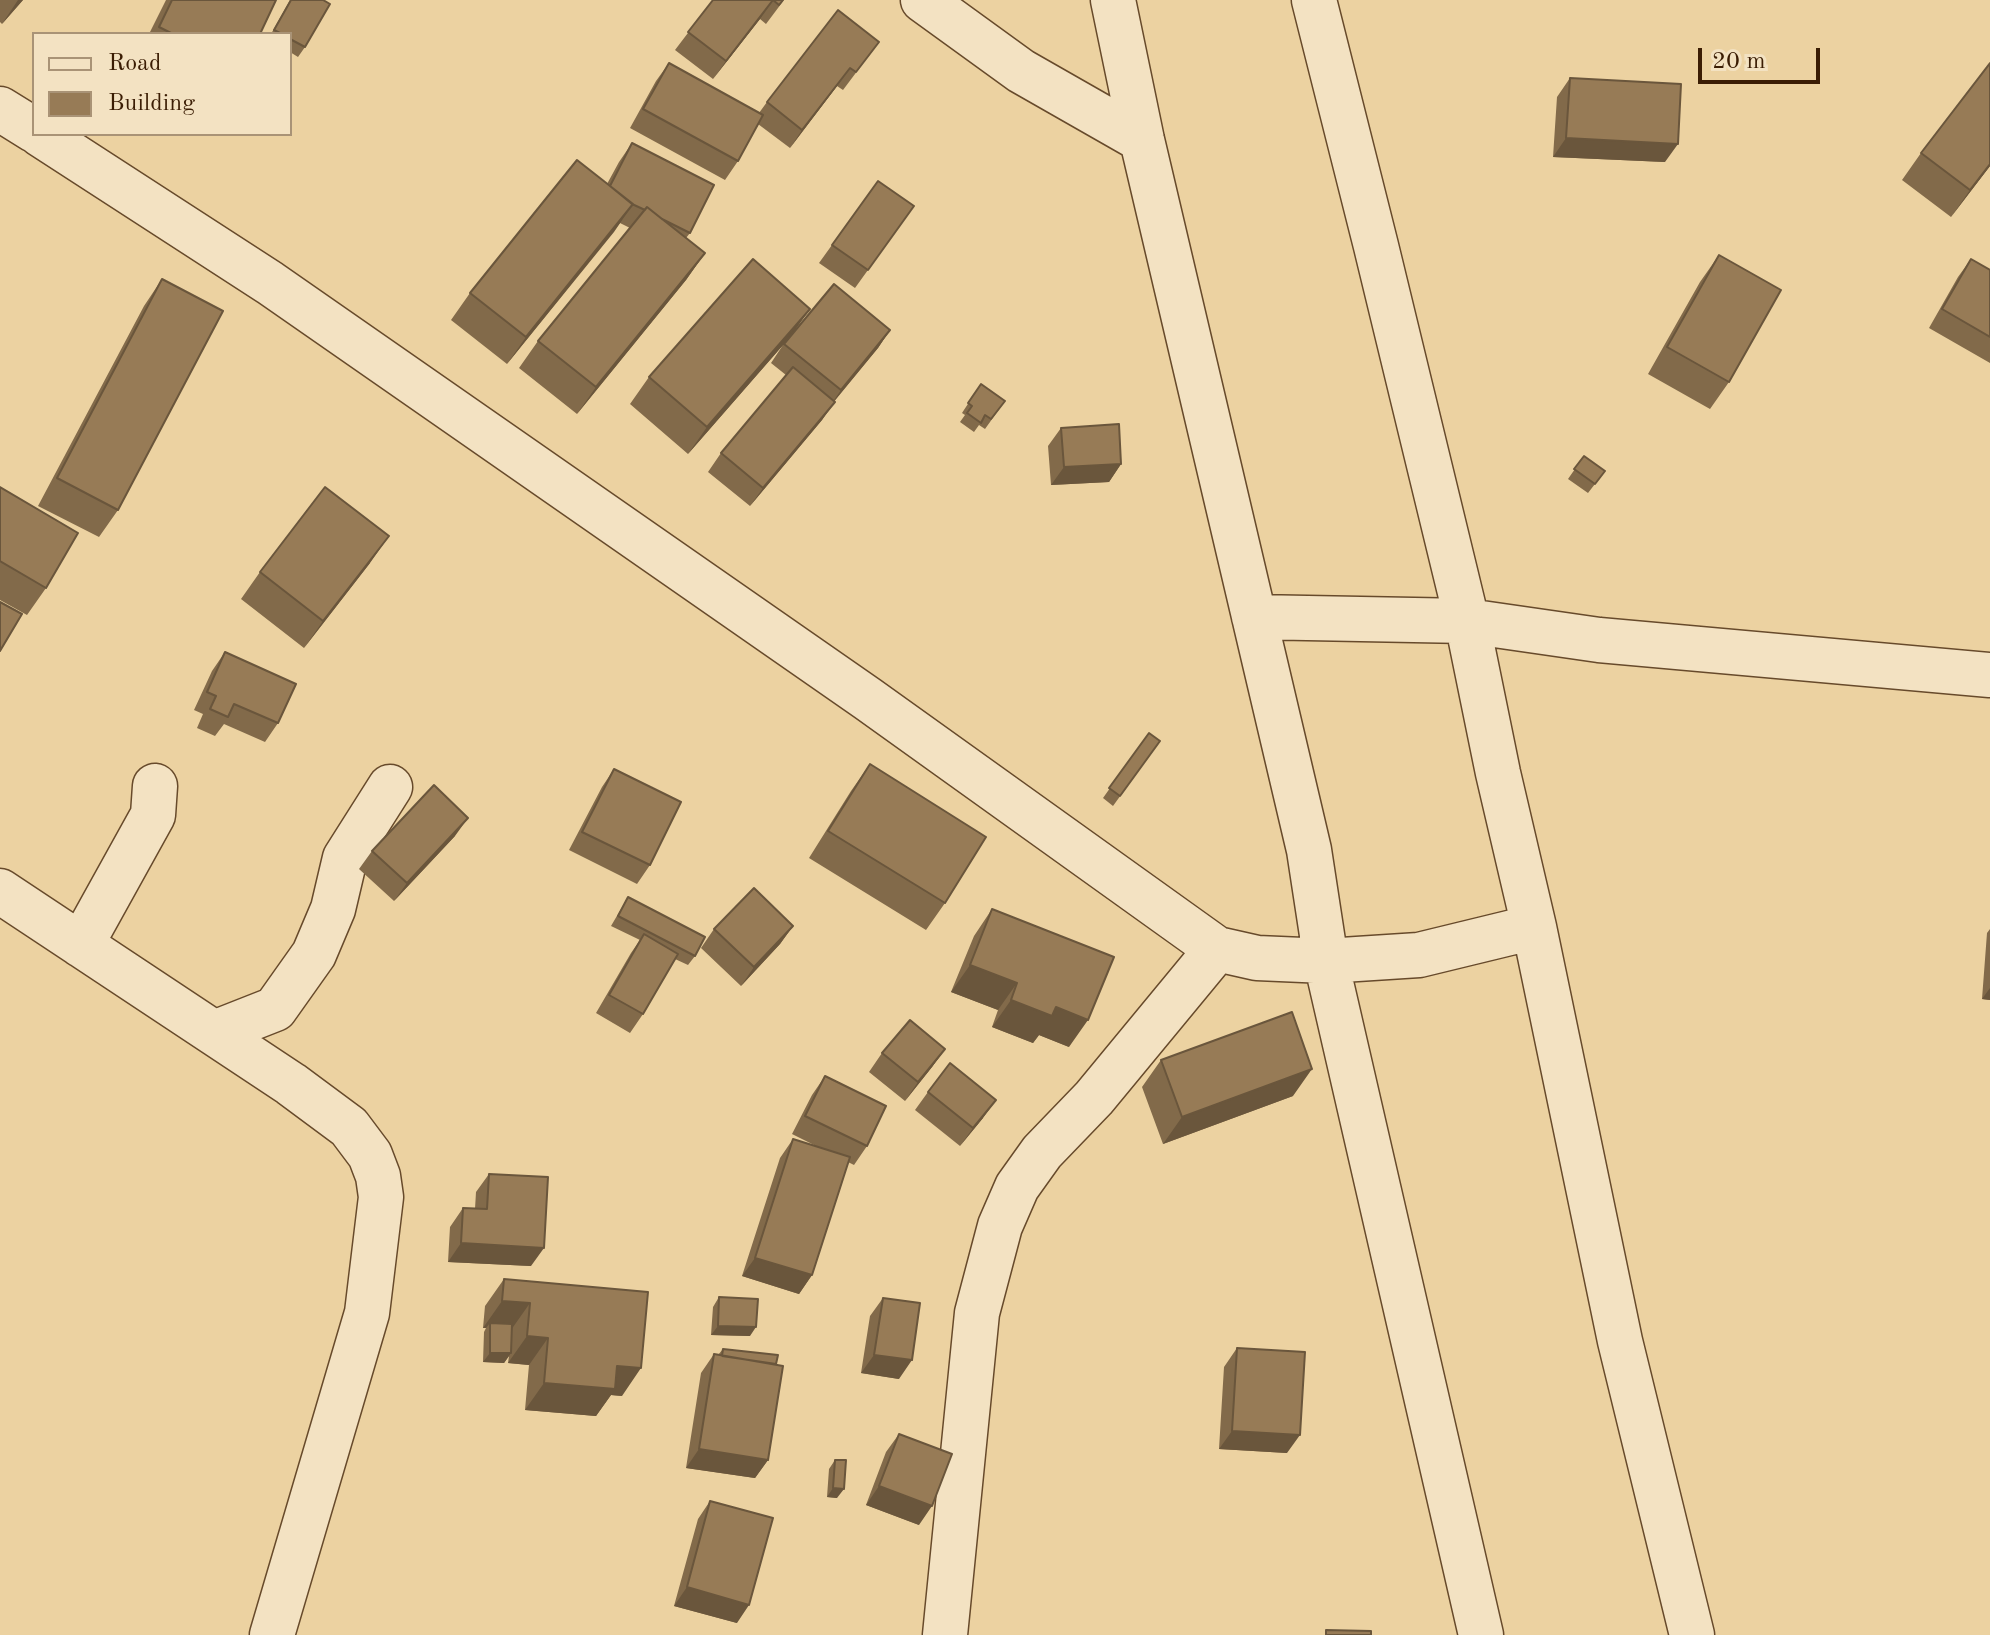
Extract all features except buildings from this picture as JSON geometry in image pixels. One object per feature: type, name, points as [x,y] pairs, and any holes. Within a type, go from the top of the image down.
[{"type":"street","points":[[923,0],[1021,71],[1142,140]]},
{"type":"street","points":[[1113,0],[1142,140],[1309,850],[1326,961],[1481,1635]]},
{"type":"street","points":[[1314,0],[1467,621],[1620,1341],[1692,1635]]},
{"type":"street","points":[[0,109],[32,129]]},
{"type":"street","points":[[43,136],[270,283],[868,699],[1217,949],[1257,958],[1326,961],[1419,955],[1534,927]]},
{"type":"street","points":[[1254,617],[1467,621],[1599,640],[1990,675]]},
{"type":"street","points":[[81,945],[153,815],[155,786]]},
{"type":"street","points":[[214,1033],[275,1009],[314,954],[333,909],[345,858],[390,787]]},
{"type":"street","points":[[0,891],[291,1084],[349,1127],[370,1155],[378,1176],[381,1197],[367,1313],[272,1635]]},
{"type":"street","points":[[945,1635],[977,1313],[1000,1226],[1017,1187],[1042,1152],[1094,1098],[1217,949]]}]
